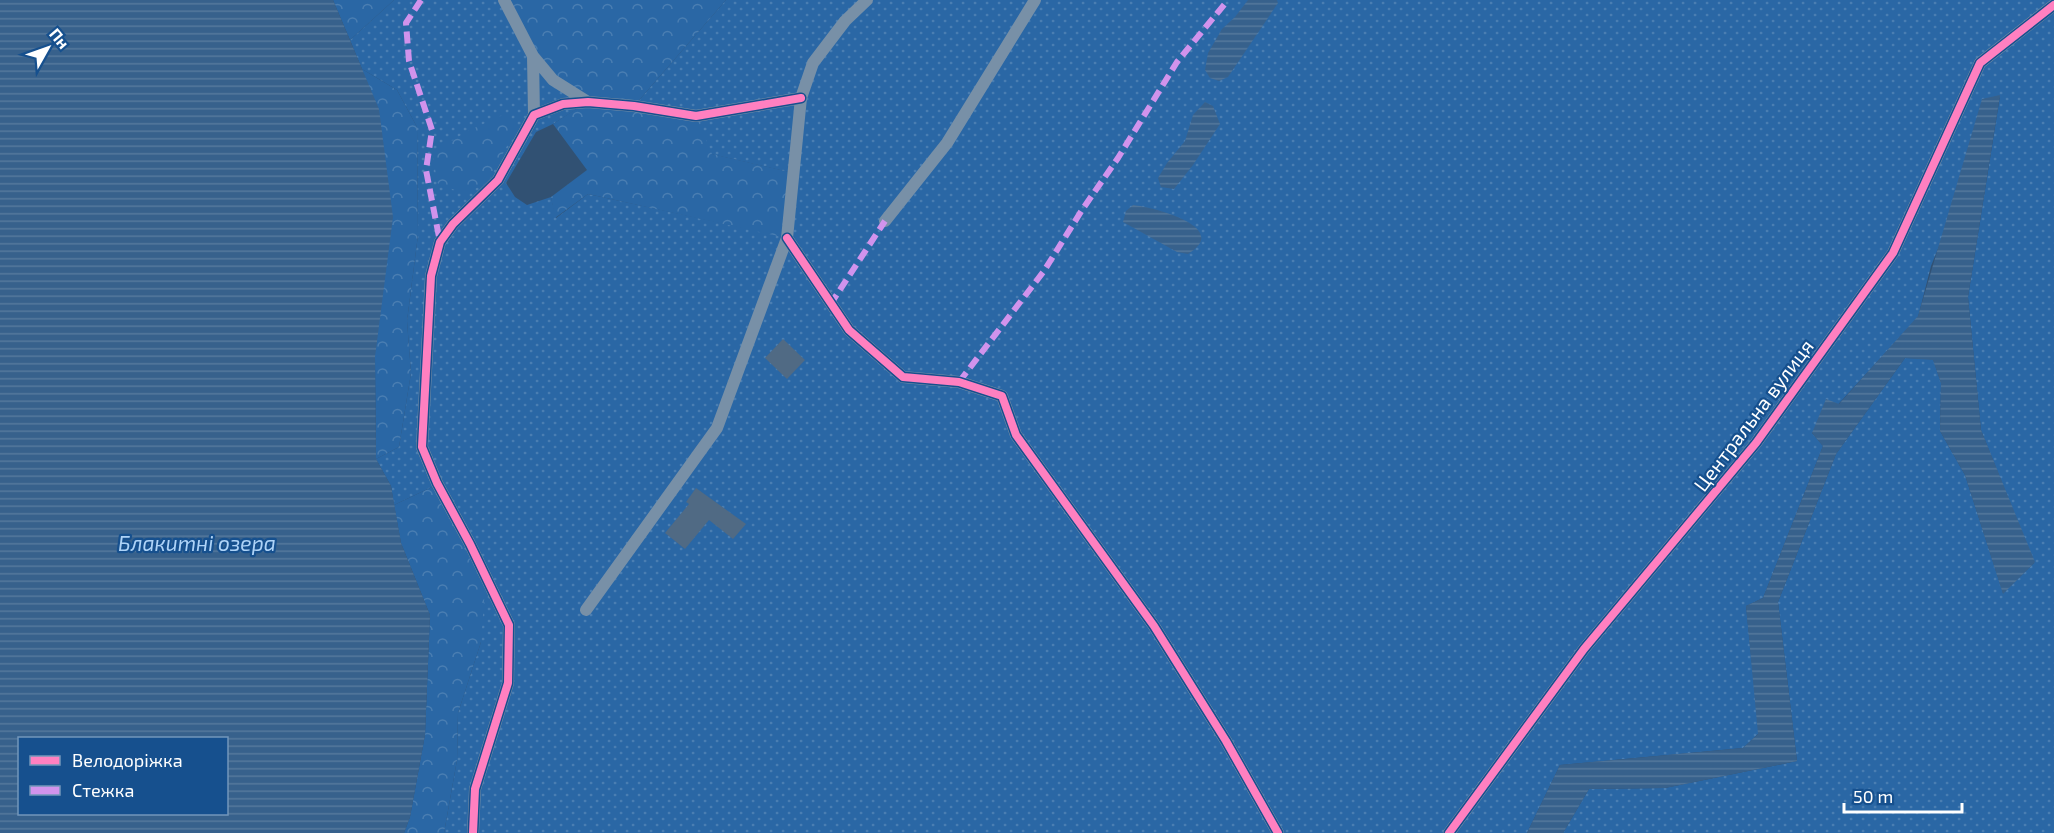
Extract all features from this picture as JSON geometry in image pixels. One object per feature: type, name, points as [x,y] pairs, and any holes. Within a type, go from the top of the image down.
[{"type":"street","points":[[504,0],[533,56],[553,80],[588,102]]},
{"type":"street","points":[[586,610],[717,429],[787,238],[801,98],[813,63],[845,21],[867,0]]},
{"type":"street","points":[[885,221],[947,143],[1035,0]]},
{"type":"street","name":"Центральна вулиця","points":[[1449,833],[1584,649],[1756,443],[1893,253],[1980,63],[2054,5]]},
{"type":"street","points":[[473,833],[475,789],[508,683],[509,625],[470,543],[437,483],[422,447],[431,276],[440,242],[453,224],[498,180],[534,115],[533,56]]},
{"type":"street","points":[[534,115],[564,104],[588,102],[634,106],[696,116],[801,98]]},
{"type":"street","points":[[787,238],[849,330],[903,377],[959,382],[1002,396],[1016,435],[1154,626],[1226,741],[1278,833]]},
{"type":"green space","points":[[333,0],[394,0],[350,40]]},
{"type":"green space","points":[[394,0],[504,0],[588,102],[536,132],[506,183],[515,197],[527,205],[551,197],[556,218],[588,194],[786,237],[793,173],[711,154],[634,106],[726,0],[2054,0],[2054,833],[1563,833],[1589,789],[1665,788],[1797,761],[1778,602],[1836,454],[1905,358],[1933,359],[1941,383],[1940,431],[1965,475],[2003,593],[2034,563],[1981,430],[1968,297],[2000,96],[1931,266],[1918,317],[1812,433],[1823,446],[1763,598],[1746,606],[1759,733],[1743,748],[1560,765],[1527,833],[444,833],[457,760],[458,713],[481,642],[432,487],[394,505],[391,486],[376,459],[399,447],[411,373],[407,321],[418,235],[417,127],[397,90],[362,69],[350,40]]},
{"type":"green space","points":[[504,0],[726,0],[634,106],[696,116],[712,154],[794,173],[787,238],[588,194],[555,218],[551,197],[587,170],[553,124],[587,102],[553,80]]},
{"type":"green space","points":[[362,69],[397,90],[417,127],[418,235],[407,321],[411,373],[399,447],[376,459],[375,357]]},
{"type":"green space","points":[[505,114],[518,125],[488,182],[465,194],[437,183],[433,152],[468,131]]},
{"type":"green space","points":[[432,487],[485,588],[481,642],[458,713],[457,760],[444,833],[404,833],[410,817],[425,735],[430,615],[401,543],[394,505]]},
{"type":"water","name":"Блакитні озера","points":[[0,0],[333,0],[379,109],[393,217],[375,357],[376,459],[391,486],[401,543],[430,615],[425,735],[410,817],[404,833],[0,833]]},
{"type":"water","points":[[1248,0],[1277,0],[1278,3],[1228,77],[1219,81],[1210,78],[1205,70],[1208,53],[1222,29]]},
{"type":"water","points":[[2000,95],[1968,297],[1981,430],[2035,562],[2003,594],[1965,475],[1940,431],[1941,383],[1933,360],[1905,358],[1836,454],[1778,602],[1797,761],[1665,788],[1589,789],[1563,833],[1527,833],[1560,765],[1743,748],[1758,734],[1746,606],[1763,598],[1823,446],[1812,433],[1826,399],[1839,404],[1918,316],[1982,99]]},
{"type":"water","points":[[1205,102],[1213,106],[1220,124],[1174,189],[1161,187],[1158,178],[1185,141],[1193,115]]},
{"type":"water","points":[[1133,205],[1171,214],[1184,220],[1195,227],[1201,235],[1199,244],[1188,254],[1177,252],[1123,222],[1126,211]]},
{"type":"building","points":[[783,339],[805,360],[787,379],[765,358]]},
{"type":"building","points":[[696,488],[746,524],[733,539],[709,520],[685,549],[665,533],[689,504],[686,502]]},
{"type":"marked path","points":[[421,0],[406,23],[409,61],[432,130],[426,170],[440,242]]},
{"type":"marked path","points":[[959,382],[1044,271],[1177,62],[1228,0]]},
{"type":"marked path","points":[[830,305],[885,221]]},
{"type":"cycle path","points":[[1449,833],[1584,649],[1756,443],[1893,253],[1980,63],[2054,5]]},
{"type":"cycle path","points":[[473,833],[475,789],[508,683],[509,625],[470,544],[437,483],[422,447],[431,276],[440,242],[453,224],[498,180],[534,115],[563,104],[588,102],[634,106],[696,116],[801,98]]},
{"type":"cycle path","points":[[787,238],[849,330],[903,377],[959,382],[1002,396],[1016,435],[1154,626],[1226,741],[1278,833]]}]
